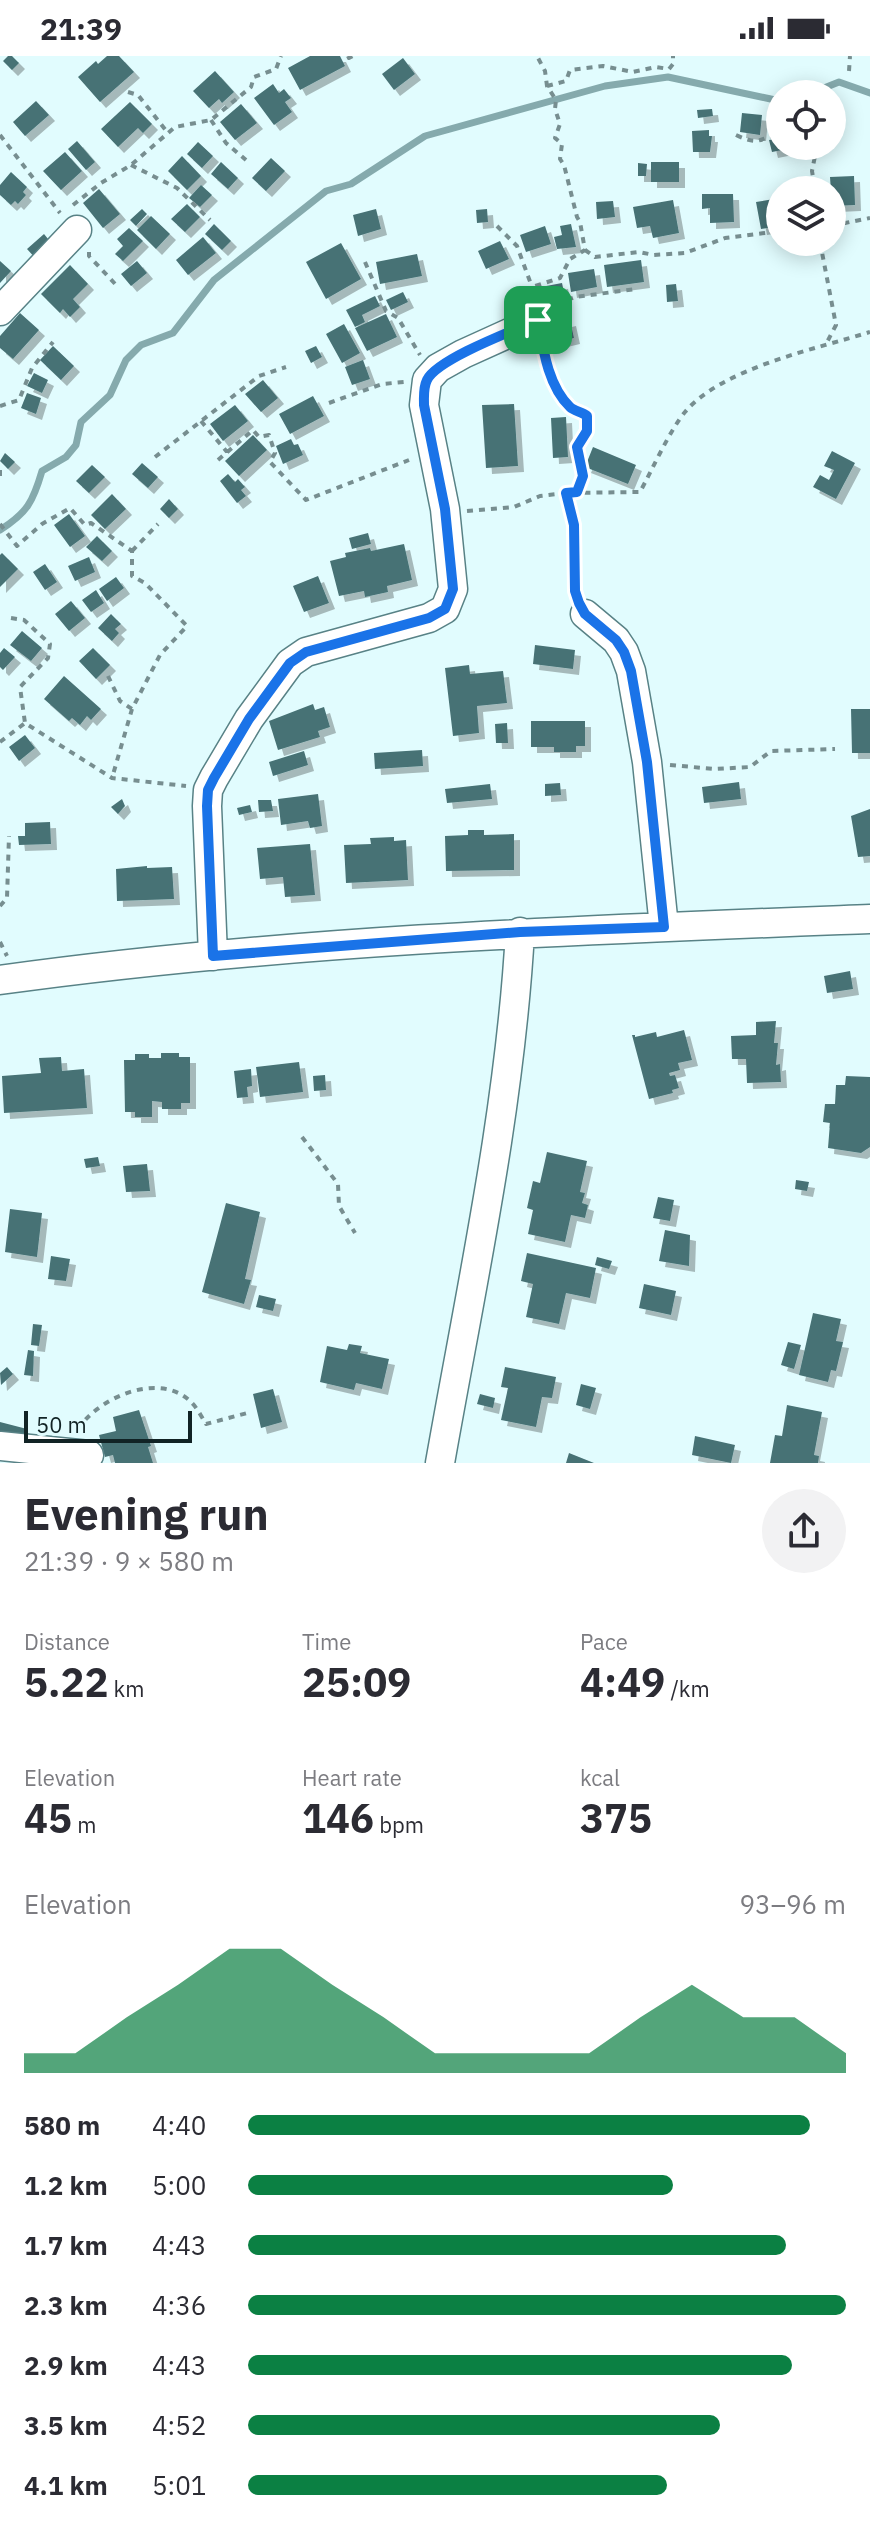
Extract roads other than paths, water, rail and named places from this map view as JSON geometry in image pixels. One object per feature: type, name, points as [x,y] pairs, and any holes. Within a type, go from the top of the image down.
[{"type":"street","points":[[0,311],[69,222]]},
{"type":"street","points":[[213,956],[208,790],[249,719],[280,675],[297,657],[429,618],[445,609],[453,589],[445,509],[432,451],[424,392],[429,377],[492,339],[540,315]]},
{"type":"street","points":[[585,614],[616,640],[631,671],[647,762],[664,927]]},
{"type":"street","points":[[0,980],[213,956],[520,932],[870,919]]},
{"type":"street","points":[[440,1463],[480,1242],[516,1001],[520,932]]},
{"type":"street","points":[[0,1446],[89,1455]]},
{"type":"waterway","points":[[0,530],[28,506],[42,471],[66,457],[76,445],[81,422],[110,395],[126,360],[141,345],[173,333],[214,280],[326,191],[351,184],[425,136],[605,86],[668,77],[766,98]]},
{"type":"waterway","points":[[846,84],[870,93]]}]
